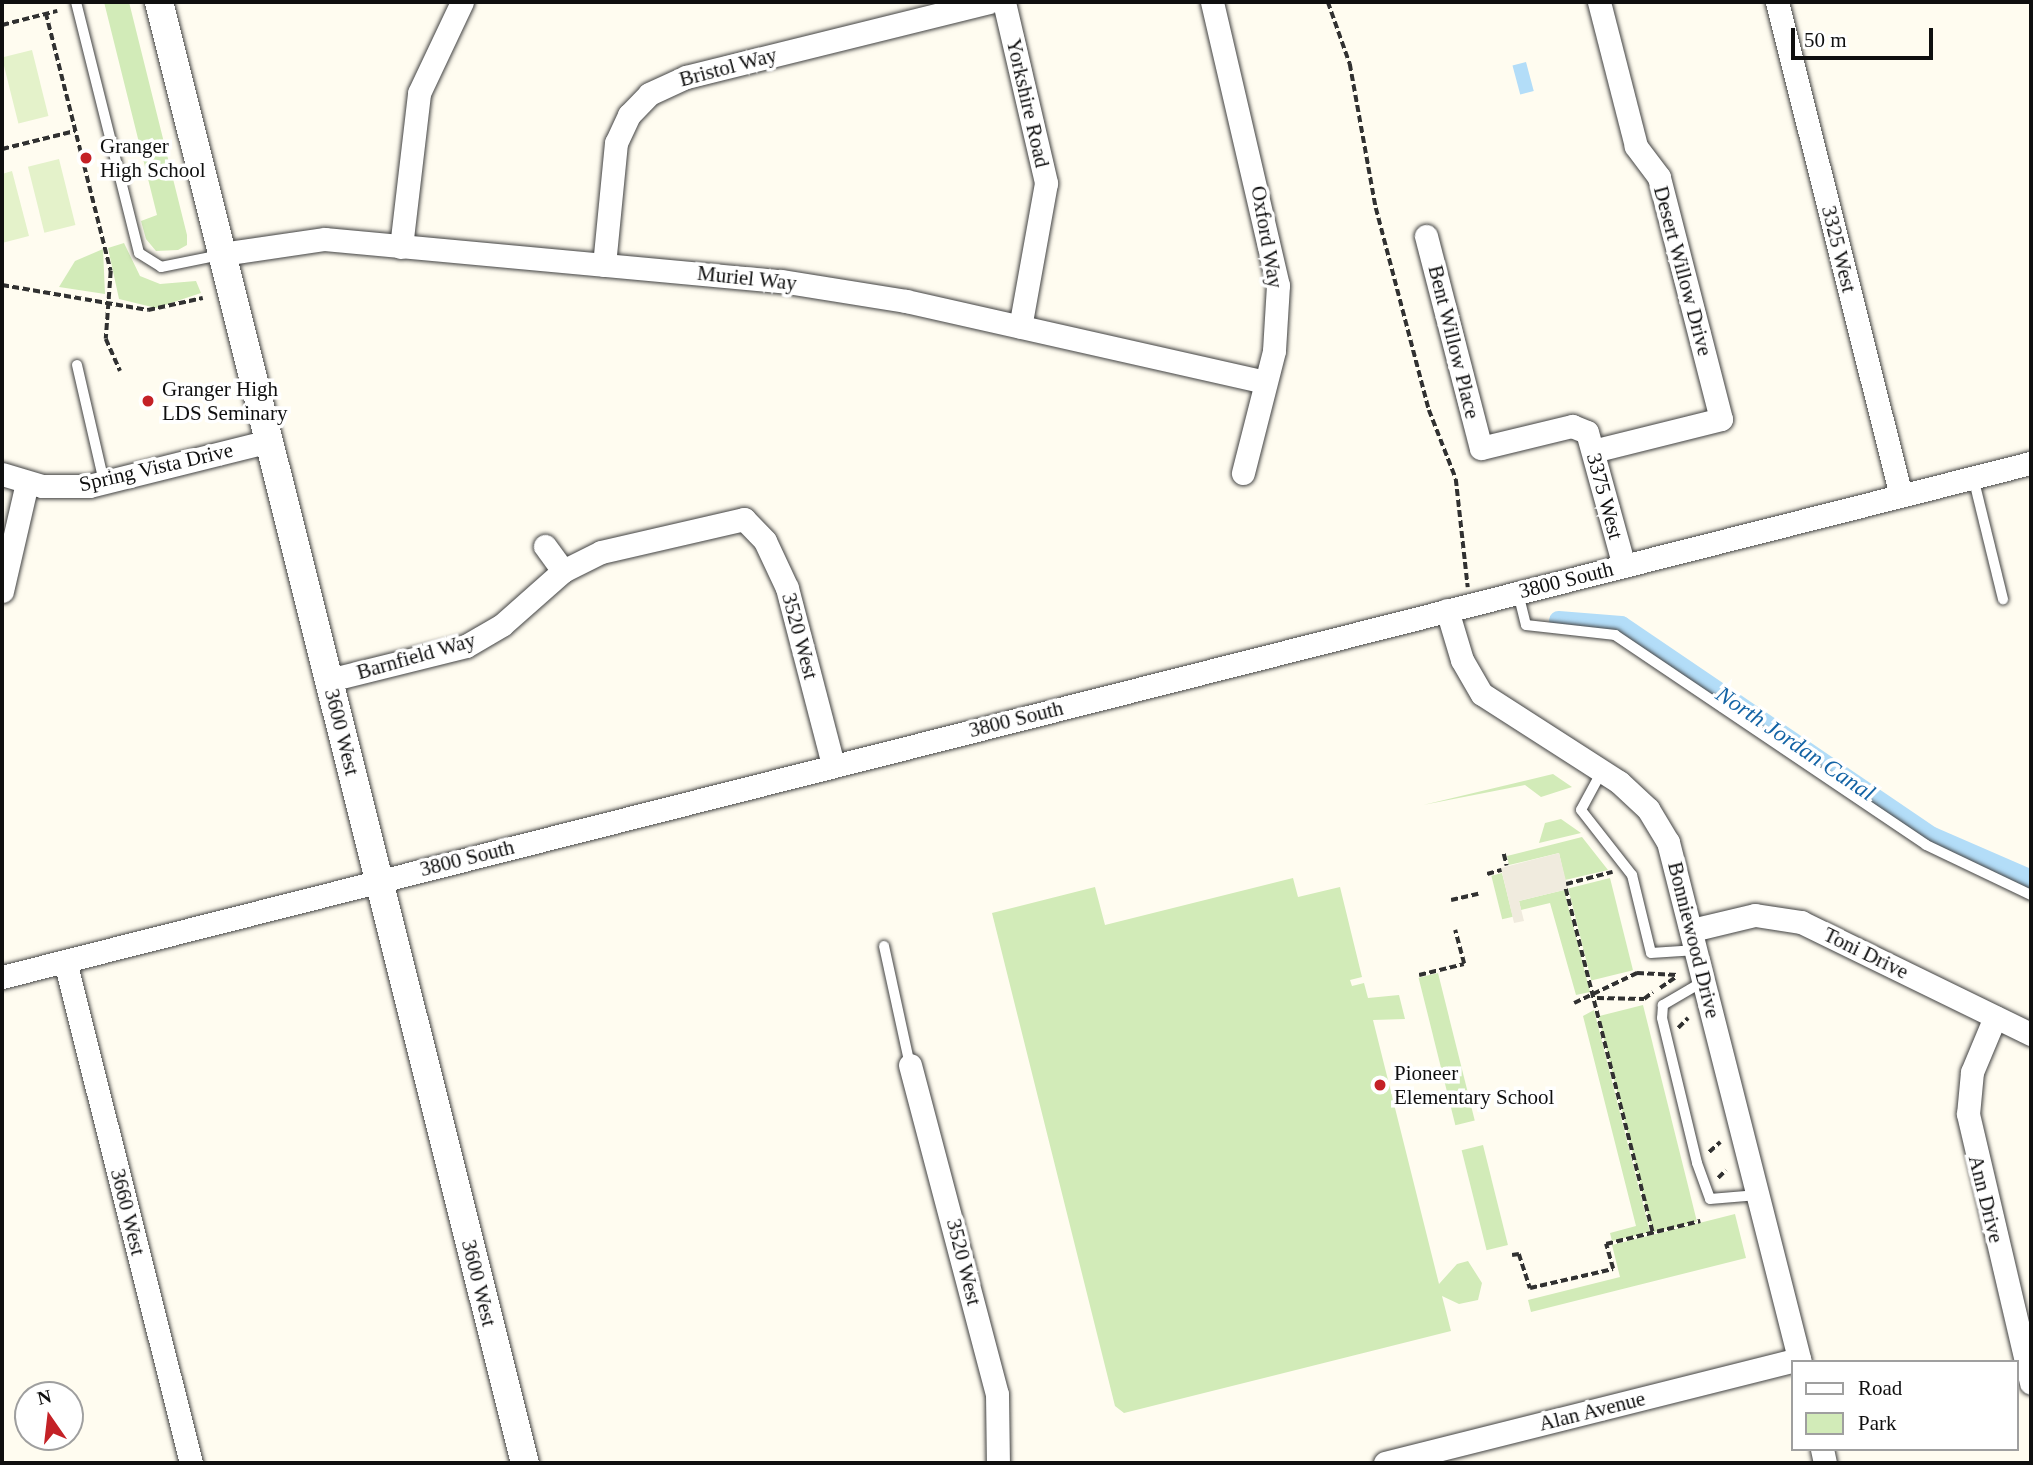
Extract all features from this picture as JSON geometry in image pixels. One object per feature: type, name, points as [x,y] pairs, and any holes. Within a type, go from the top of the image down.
[{"type":"street","name":"3600 West","points":[[159,2],[525,1463]]},
{"type":"street","points":[[401,247],[419,93],[462,2]]},
{"type":"street","name":"Bristol Way","points":[[604,265],[616,143],[629,115],[649,94],[686,77],[988,2]]},
{"type":"street","name":"Yorkshire Road","points":[[1004,2],[1046,183],[1020,327]]},
{"type":"street","name":"Oxford Way","points":[[1212,2],[1276,265],[1274,352],[1264,382],[1243,473]]},
{"type":"street","name":"Desert Willow Drive","points":[[1593,450],[1721,419],[1658,177],[1637,148],[1599,2]]},
{"type":"street","name":"3325 West","points":[[1777,2],[1901,496]]},
{"type":"street","name":"Bent Willow Place","points":[[1426,236],[1481,448],[1583,429]]},
{"type":"street","name":"Muriel Way","points":[[222,254],[305,239],[822,286],[1264,382]]},
{"type":"street","name":"3375 West","points":[[1583,429],[1593,450],[1624,566]]},
{"type":"street","name":"Spring Vista Drive","points":[[2,474],[27,483],[104,482],[269,441]]},
{"type":"street","name":"3800 South","points":[[2,977],[2031,463]]},
{"type":"street","points":[[2,590],[27,483]]},
{"type":"street","name":"Barnfield Way","points":[[329,680],[466,646],[502,625],[563,571],[614,548],[744,519]]},
{"type":"street","name":"3520 West","points":[[744,519],[765,541],[787,588],[833,765]]},
{"type":"street","points":[[545,546],[563,571]]},
{"type":"street","name":"Bonniewood Drive","points":[[1447,610],[1461,660],[1482,694],[1634,794],[1660,825],[1705,981],[1800,1360]]},
{"type":"street","name":"Toni Drive","points":[[1694,940],[1755,915],[1786,918],[2031,1034]]},
{"type":"street","name":"3660 West","points":[[65,961],[191,1463]]},
{"type":"street","name":"Ann Drive","points":[[1995,1017],[1972,1072],[1968,1114],[2031,1383]]},
{"type":"street","name":"3520 West","points":[[910,1065],[997,1394],[998,1463]]},
{"type":"street","name":"Alan Avenue","points":[[1385,1463],[1792,1362]]},
{"type":"lane","points":[[76,2],[139,253],[161,268],[222,254]]},
{"type":"lane","points":[[77,365],[104,482]]},
{"type":"lane","points":[[1973,478],[2003,599]]},
{"type":"lane","points":[[1518,593],[1526,625],[1615,635],[1926,845],[2031,895]]},
{"type":"lane","points":[[1602,771],[1581,810],[1632,875],[1651,953],[1694,940]]},
{"type":"lane","points":[[884,946],[910,1065]]},
{"type":"lane","points":[[1705,981],[1663,1005],[1661,1018],[1697,1163],[1710,1199],[1758,1195]]},
{"type":"path","points":[[1328,2],[1350,64],[1377,208],[1429,410],[1456,479],[1468,589]]},
{"type":"path","points":[[2,25],[57,10]]},
{"type":"path","points":[[46,13],[111,271],[106,340],[120,371]]},
{"type":"path","points":[[2,149],[75,131]]},
{"type":"path","points":[[2,285],[111,299],[148,310],[203,298]]},
{"type":"path","points":[[1504,854],[1507,866]]},
{"type":"path","points":[[1487,874],[1502,870]]},
{"type":"path","points":[[1612,872],[1566,887],[1653,1233]]},
{"type":"path","points":[[1451,900],[1478,894]]},
{"type":"path","points":[[1419,975],[1464,964],[1455,930]]},
{"type":"path","points":[[1574,1003],[1594,998],[1644,999],[1678,975],[1637,973],[1594,998]]},
{"type":"path","points":[[1674,1032],[1688,1018]]},
{"type":"path","points":[[1714,1182],[1726,1170]]},
{"type":"path","points":[[1512,1255],[1519,1254],[1530,1288],[1613,1269],[1606,1244],[1700,1221]]},
{"type":"green space","points":[[104,2],[129,2],[187,235],[187,245],[178,250],[156,251],[146,239],[141,221],[157,215]]},
{"type":"green space","points":[[32,50],[48,116],[18,123],[2,57]]},
{"type":"green space","points":[[59,159],[75,225],[44,233],[28,167]]},
{"type":"green space","points":[[12,171],[29,236],[2,243],[2,174]]},
{"type":"green space","points":[[124,243],[140,276],[160,284],[196,281],[201,293],[156,308],[119,299],[108,248]]},
{"type":"green space","points":[[103,249],[105,294],[59,287],[75,261]]},
{"type":"green space","points":[[1553,774],[1572,787],[1541,797],[1525,785],[1423,805]]},
{"type":"green space","points":[[1561,819],[1581,833],[1539,843],[1545,823]]},
{"type":"green space","points":[[1582,837],[1608,870],[1565,880],[1559,853],[1509,865],[1507,856]]},
{"type":"green space","points":[[1502,873],[1513,917],[1502,919],[1491,876]]},
{"type":"green space","points":[[1293,878],[1298,897],[1340,887],[1362,977],[1350,980],[1352,986],[1364,983],[1368,998],[1399,995],[1405,1019],[1373,1020],[1439,1284],[1457,1264],[1468,1261],[1482,1283],[1478,1300],[1459,1304],[1442,1296],[1451,1331],[1124,1413],[1115,1406],[992,913],[1095,887],[1105,925]]},
{"type":"green space","points":[[1610,878],[1633,970],[1591,981],[1568,888]]},
{"type":"green space","points":[[1564,890],[1590,992],[1576,995],[1550,903],[1521,910],[1519,901]]},
{"type":"green space","points":[[1438,973],[1475,1120],[1455,1125],[1419,978]]},
{"type":"green space","points":[[1643,1005],[1697,1221],[1652,1233],[1598,1016]]},
{"type":"green space","points":[[1594,1010],[1650,1232],[1612,1241],[1610,1233],[1636,1226],[1583,1016]]},
{"type":"green space","points":[[1483,1145],[1508,1245],[1487,1250],[1462,1150]]},
{"type":"green space","points":[[1735,1214],[1746,1258],[1531,1312],[1528,1300],[1620,1277],[1612,1245]]},
{"type":"shaded area","points":[[1559,853],[1568,889],[1519,901],[1524,921],[1514,923],[1501,868]]},
{"type":"water","points":[[1526,62],[1534,91],[1520,95],[1512,66]]},
{"type":"waterway","name":"North Jordan Canal","points":[[1558,620],[1621,625],[1932,836],[2031,879]]},
{"type":"place","name":"Granger High School","points":[[86,158]]},
{"type":"place","name":"Granger High LDS Seminary","points":[[148,401]]},
{"type":"place","name":"Pioneer Elementary School","points":[[1380,1085]]}]
